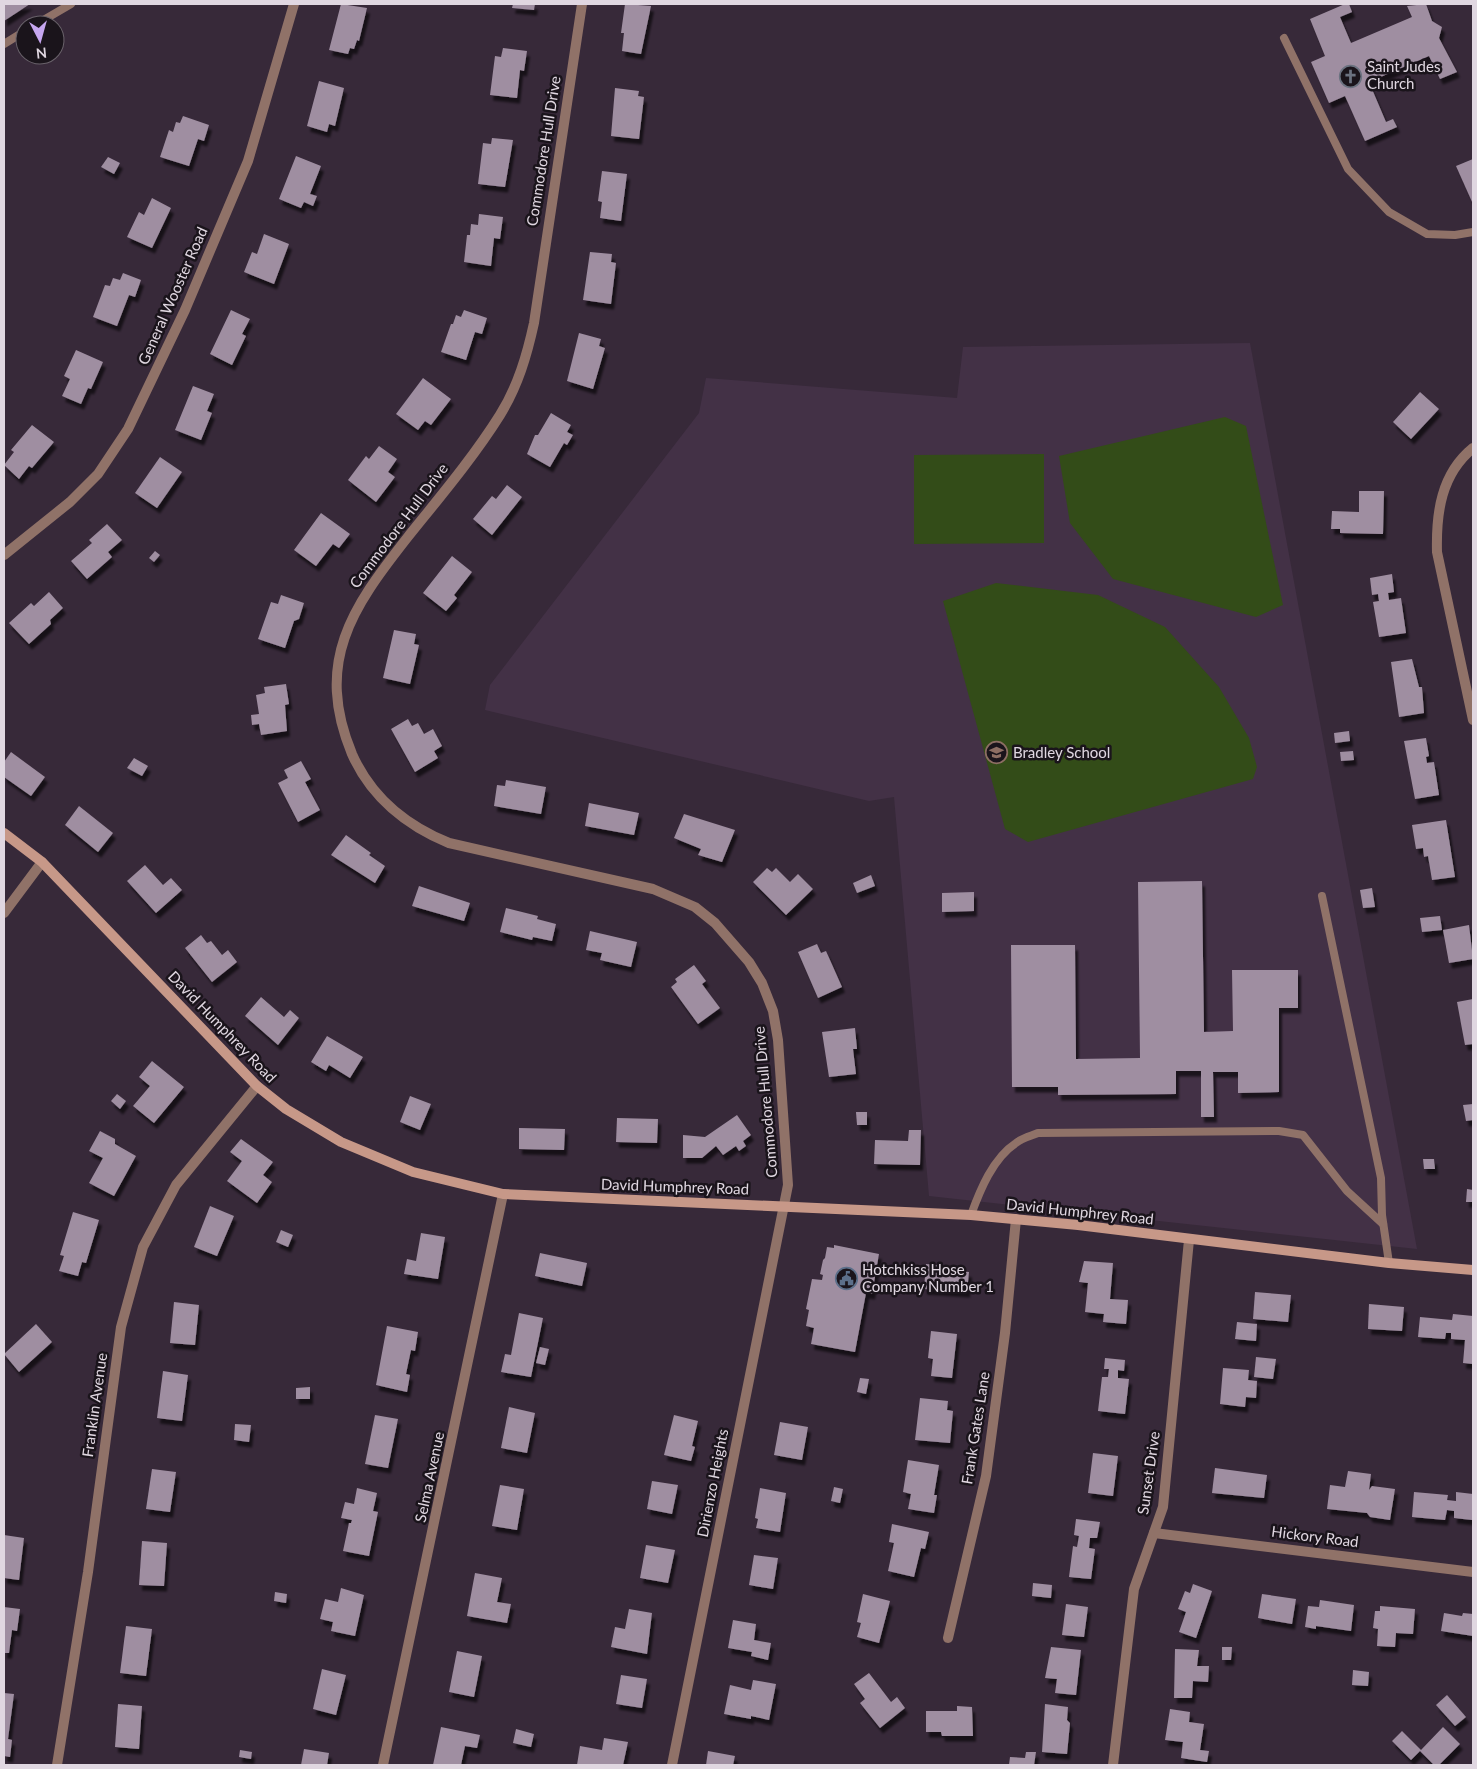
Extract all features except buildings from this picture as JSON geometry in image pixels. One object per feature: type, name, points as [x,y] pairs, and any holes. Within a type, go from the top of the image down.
[{"type":"street","name":"General Wooster Road","points":[[4,555],[70,502],[98,474],[128,429],[185,310],[248,161],[294,4]]},
{"type":"street","name":"Commodore Hull Drive","points":[[582,4],[534,323],[521,373],[512,393],[491,428],[370,585],[354,614],[342,641],[338,661],[337,682],[340,719],[354,756],[366,778],[384,801],[407,821],[426,833],[450,843],[653,889],[695,907],[730,939],[753,969],[773,1010],[778,1040],[788,1185],[784,1206]]},
{"type":"street","points":[[1473,448],[1461,458],[1444,488],[1438,505],[1436,528],[1437,552],[1473,720]]},
{"type":"street","name":"David Humphrey Road","points":[[4,833],[42,862],[257,1086],[286,1109],[340,1142],[413,1172],[503,1194],[578,1199],[971,1215],[1078,1225],[1388,1263],[1473,1270]]},
{"type":"street","points":[[4,913],[42,862]]},
{"type":"street","name":"Franklin Avenue","points":[[57,1765],[88,1572],[121,1327],[143,1247],[176,1185],[257,1086]]},
{"type":"street","name":"Selma Avenue","points":[[383,1765],[503,1194]]},
{"type":"street","name":"Dirienzo Heights","points":[[672,1765],[784,1206]]},
{"type":"street","name":"Frank Gates Lane","points":[[948,1638],[986,1476],[1005,1333],[1016,1219]]},
{"type":"street","name":"Sunset Drive","points":[[1113,1765],[1134,1589],[1163,1508],[1189,1240]]},
{"type":"street","name":"Hickory Road","points":[[1154,1533],[1473,1572]]},
{"type":"lane","points":[[53,15],[71,4]]},
{"type":"lane","points":[[4,44],[15,37]]},
{"type":"lane","points":[[1284,38],[1348,168],[1389,212],[1427,234],[1455,235],[1473,232]]},
{"type":"lane","points":[[1322,896],[1381,1178],[1383,1224],[1388,1263]]},
{"type":"lane","points":[[971,1215],[981,1189],[998,1161],[1016,1143],[1038,1133],[1279,1131],[1302,1135],[1347,1191],[1383,1224]]},
{"type":"shaded area","name":"Bradley School","points":[[1250,343],[1417,1249],[929,1196],[894,797],[869,801],[485,710],[490,685],[699,413],[706,378],[957,398],[963,347]]},
{"type":"green space","points":[[1225,417],[1246,426],[1283,605],[1256,617],[1113,579],[1070,523],[1059,456]]},
{"type":"green space","points":[[1044,454],[1044,543],[914,544],[914,455]]},
{"type":"green space","points":[[996,583],[1098,595],[1165,627],[1219,687],[1249,738],[1257,767],[1253,779],[1028,842],[1005,829],[943,601]]},
{"type":"place","name":"Saint Judes Church","points":[[1351,76]]},
{"type":"place","name":"Bradley School","points":[[997,753]]},
{"type":"place","name":"Hotchkiss Hose Company Number 1","points":[[846,1279]]}]
